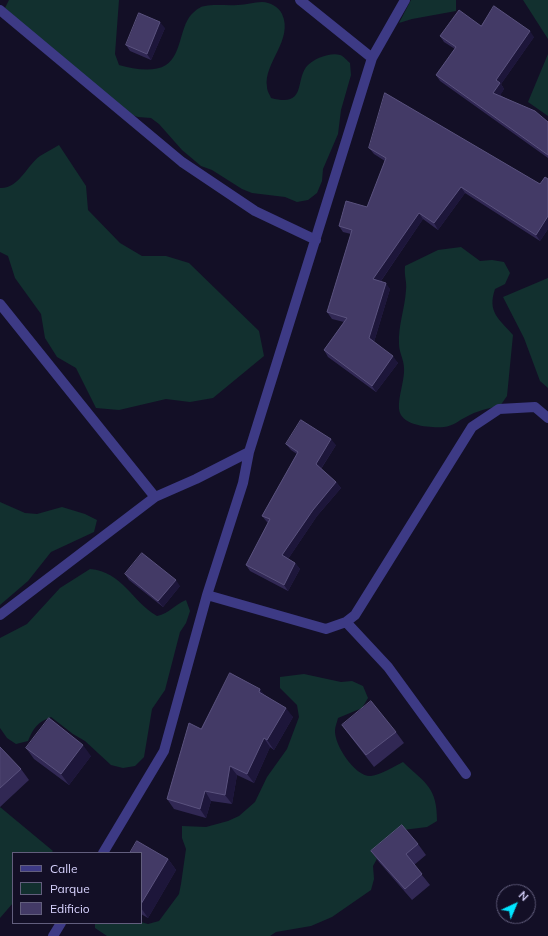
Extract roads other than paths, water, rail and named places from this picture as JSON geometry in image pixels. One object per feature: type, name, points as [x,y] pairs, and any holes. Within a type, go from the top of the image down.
[{"type":"street","points":[[300,0],[372,58]]},
{"type":"street","points":[[104,852],[164,751],[207,594],[242,483],[249,452],[372,58],[405,0]]},
{"type":"street","points":[[0,10],[182,162],[255,212],[316,240]]},
{"type":"street","points":[[0,304],[155,498]]},
{"type":"street","points":[[207,594],[326,629],[346,622],[355,615],[472,427],[498,409],[535,407],[548,418]]},
{"type":"street","points":[[0,615],[155,498],[249,452]]},
{"type":"street","points":[[346,622],[388,667],[466,774]]},
{"type":"street","points":[[53,936],[60,924]]}]
